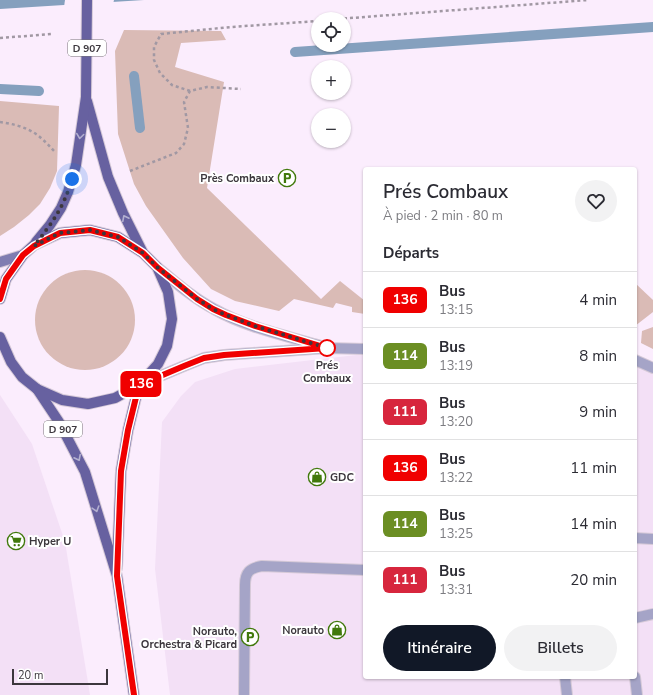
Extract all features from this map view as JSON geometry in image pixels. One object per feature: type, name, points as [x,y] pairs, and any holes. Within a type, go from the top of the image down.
[{"type":"main road","name":"D 907","points":[[34,246],[61,208],[68,192],[76,165],[86,97],[87,0]]},
{"type":"main road","name":"D 907","points":[[86,97],[108,177],[122,213],[143,253]]},
{"type":"main road","points":[[0,299],[6,279],[23,255],[34,246],[60,233],[90,230],[118,237],[143,253],[157,267],[168,292],[172,319],[167,346],[158,364],[139,385],[115,398],[88,404],[62,400],[36,389],[22,377],[11,362],[0,337]]},
{"type":"main road","name":"D 907","points":[[117,576],[121,471],[128,430],[139,385]]},
{"type":"main road","name":"D 907","points":[[36,389],[59,422],[85,472],[117,576],[134,695]]},
{"type":"street","points":[[0,262],[23,255]]},
{"type":"street","points":[[157,267],[197,299],[213,309],[255,326],[327,348]]},
{"type":"street","points":[[139,385],[204,358],[224,355],[327,348],[363,350]]},
{"type":"street","points":[[0,352],[11,362]]},
{"type":"street","points":[[637,361],[653,368]]},
{"type":"street","points":[[637,538],[653,539]]},
{"type":"street","points":[[244,695],[245,578],[248,572],[254,567],[262,566],[363,570]]},
{"type":"street","points":[[637,618],[653,614]]},
{"type":"street","points":[[565,679],[567,695]]},
{"type":"street","points":[[635,679],[637,695]]},
{"type":"path","points":[[351,18],[588,0]]},
{"type":"path","points":[[241,89],[207,87],[190,91],[172,85],[160,73],[154,60],[154,46],[161,34],[311,21]]},
{"type":"path","points":[[0,38],[52,34]]},
{"type":"path","points":[[129,172],[176,153],[184,144],[188,128],[184,102],[190,91]]},
{"type":"shaded area","points":[[124,30],[221,31],[226,40],[181,43],[175,67],[224,82],[207,188],[321,299],[340,281],[363,299],[363,314],[352,312],[352,307],[336,303],[333,308],[294,299],[279,311],[235,301],[211,289],[183,258],[146,206],[134,184],[118,134],[115,51]]},
{"type":"shaded area","points":[[0,101],[59,106],[57,171],[50,188],[40,204],[29,215],[0,236]]},
{"type":"shaded area","points":[[85,270],[104,273],[121,284],[132,301],[135,320],[132,339],[121,356],[104,367],[85,370],[66,367],[49,356],[38,339],[35,320],[38,301],[49,284],[66,273]]},
{"type":"shaded area","points":[[637,285],[653,300],[653,312],[637,324]]},
{"type":"shaded area","points":[[653,327],[653,349],[641,343],[642,331]]},
{"type":"shaded area","points":[[363,354],[363,679],[637,679],[637,355],[653,363],[653,695],[170,695],[155,569],[162,422],[181,396],[195,382],[235,369]]},
{"type":"shaded area","points":[[0,395],[32,444],[65,542],[90,695],[0,695]]},
{"type":"water","points":[[0,0],[144,0],[0,9]]},
{"type":"pier","points":[[65,0],[114,0],[113,4],[64,7]]},
{"type":"waterway","points":[[295,52],[653,27]]},
{"type":"waterway","points":[[134,76],[140,128]]},
{"type":"waterway","points":[[0,89],[39,91]]},
{"type":"bus line","name":"136","points":[[0,299],[6,279],[23,255],[34,246],[60,233],[90,230],[118,237],[143,253],[157,267],[197,299],[213,309],[255,326],[327,348],[224,355],[204,358],[139,385],[128,430],[121,471],[117,576],[134,695]]},
{"type":"place","name":"Près Combaux","points":[[287,178]]},
{"type":"place","name":"Prés Combaux","points":[[327,348]]},
{"type":"place","name":"GDC","points":[[317,477]]},
{"type":"place","name":"Hyper U","points":[[16,541]]},
{"type":"place","name":"Norauto","points":[[337,630]]},
{"type":"place","name":"Norauto, Orchestra & Picard","points":[[250,637]]},
{"type":"route","points":[[72,179],[61,208],[34,246],[60,233],[90,230],[118,237],[143,253],[157,267],[197,299],[213,309],[255,326],[327,348]]}]
